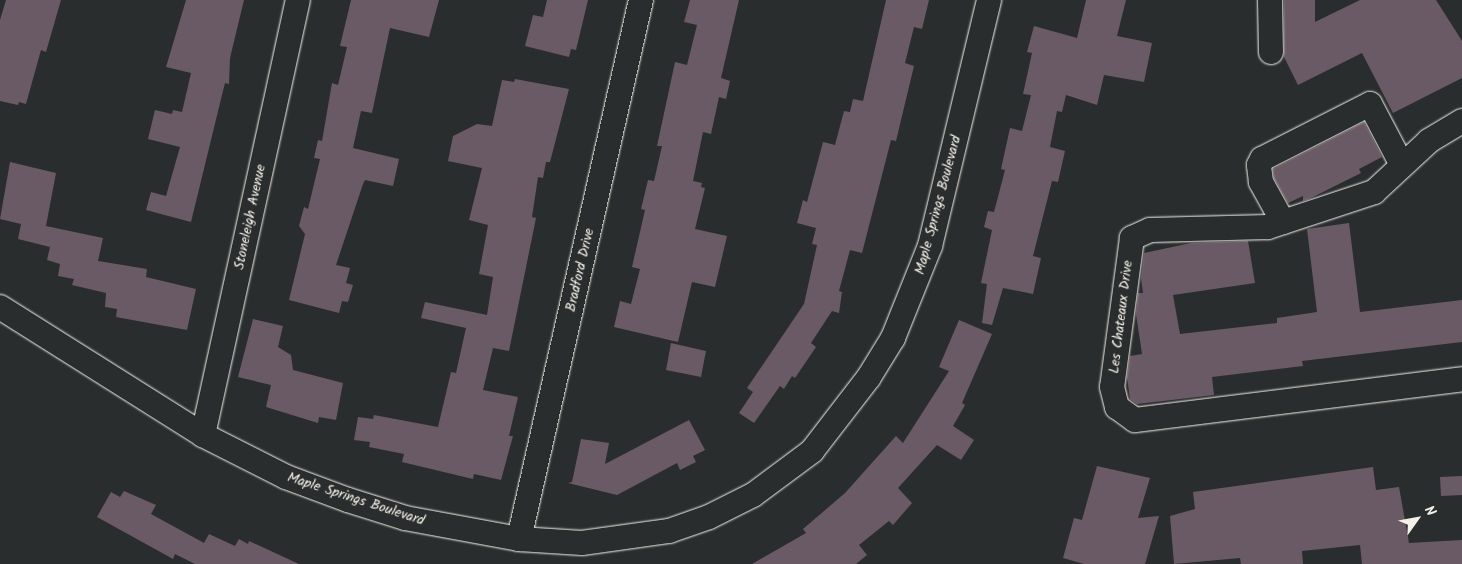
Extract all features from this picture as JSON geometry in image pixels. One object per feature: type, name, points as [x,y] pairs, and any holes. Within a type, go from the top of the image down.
[{"type":"street","name":"Stoneleigh Avenue","points":[[203,435],[298,0]]},
{"type":"street","name":"Bradford Drive","points":[[519,539],[641,0]]},
{"type":"street","name":"Maple Springs Boulevard","points":[[0,307],[203,435],[286,478],[356,502],[405,518],[519,539],[582,543],[669,531],[709,517],[753,495],[812,451],[869,377],[909,304],[930,246],[989,0]]},
{"type":"street","points":[[1270,0],[1270,52]]},
{"type":"street","points":[[1283,222],[1261,182],[1259,166],[1262,159],[1370,104],[1402,165]]},
{"type":"street","name":"Les Chateaux Drive","points":[[1462,121],[1429,141],[1374,192],[1268,226],[1150,230],[1132,238],[1112,387],[1118,407],[1135,420],[1462,379]]},
{"type":"building","points":[[6,0],[61,0],[46,52],[41,50],[26,104],[19,102],[18,105],[0,101],[0,20]]},
{"type":"building","points":[[186,0],[244,0],[230,58],[229,84],[225,83],[191,222],[146,210],[151,192],[166,196],[180,147],[148,139],[155,110],[172,114],[173,110],[182,112],[191,73],[166,67]]},
{"type":"building","points":[[351,0],[439,0],[429,37],[390,28],[372,113],[361,111],[353,148],[399,159],[393,186],[365,180],[363,184],[336,265],[350,268],[346,283],[353,285],[348,302],[342,301],[339,313],[289,300],[305,234],[299,226],[304,207],[308,209],[320,159],[314,158],[318,140],[322,141],[332,83],[338,85],[347,47],[340,46]]},
{"type":"building","points":[[547,0],[588,0],[576,50],[571,49],[569,57],[525,46],[533,15],[543,17]]},
{"type":"building","points":[[690,0],[739,0],[721,78],[730,81],[726,99],[719,97],[711,134],[703,132],[693,181],[702,183],[701,187],[705,188],[695,229],[727,236],[715,287],[692,282],[678,342],[614,327],[620,301],[631,304],[640,269],[632,267],[645,210],[641,209],[648,180],[654,181],[662,146],[657,146],[675,62],[687,65],[697,25],[684,22]]},
{"type":"building","points":[[886,0],[929,0],[922,29],[914,27],[905,63],[914,66],[896,141],[891,140],[862,253],[850,250],[839,291],[842,292],[839,313],[832,311],[811,343],[816,347],[795,378],[792,376],[784,389],[780,386],[754,423],[739,413],[753,392],[747,388],[804,304],[817,245],[812,244],[816,228],[797,223],[803,200],[807,202],[823,142],[835,145],[844,111],[850,112],[853,99],[863,101]]},
{"type":"building","points":[[1086,0],[1126,0],[1117,36],[1152,43],[1144,82],[1104,75],[1097,105],[1066,95],[1062,112],[1057,111],[1050,147],[1065,151],[1058,182],[1052,181],[1033,256],[1041,258],[1033,294],[1003,288],[992,325],[982,323],[987,284],[981,283],[992,230],[984,227],[988,211],[994,212],[1005,170],[1001,169],[1010,128],[1022,131],[1031,95],[1023,94],[1032,53],[1027,52],[1034,26],[1077,38]]},
{"type":"building","points":[[1284,0],[1315,0],[1315,22],[1360,0],[1436,0],[1462,41],[1462,78],[1393,113],[1362,53],[1298,85],[1284,57]]},
{"type":"building","points":[[515,79],[569,89],[550,162],[546,162],[543,178],[538,177],[532,217],[536,218],[509,351],[493,348],[483,390],[518,397],[509,436],[513,436],[501,480],[474,474],[473,479],[402,462],[404,454],[369,447],[370,442],[354,440],[358,417],[373,419],[374,415],[438,427],[451,372],[456,373],[466,328],[421,318],[425,302],[487,315],[493,277],[479,274],[488,225],[469,220],[482,168],[448,161],[453,136],[477,124],[492,126],[502,80],[514,82]]},
{"type":"building","points":[[1364,122],[1382,157],[1359,169],[1361,173],[1309,199],[1303,201],[1303,196],[1288,203],[1274,178],[1273,169]]},
{"type":"building","points":[[10,162],[56,173],[46,226],[103,238],[98,261],[147,269],[146,277],[196,289],[187,330],[116,317],[117,309],[105,307],[106,293],[72,285],[74,279],[58,276],[60,264],[47,260],[50,247],[18,239],[21,224],[0,219]]},
{"type":"building","points":[[1349,223],[1360,312],[1462,300],[1462,342],[1302,361],[1303,366],[1212,377],[1214,395],[1137,404],[1130,399],[1127,377],[1130,356],[1142,354],[1136,314],[1138,293],[1143,293],[1141,278],[1144,253],[1191,243],[1248,241],[1255,283],[1173,295],[1180,334],[1277,323],[1277,318],[1317,312],[1307,229]]},
{"type":"building","points":[[253,319],[283,326],[278,347],[291,355],[293,370],[343,383],[336,420],[319,417],[318,423],[266,407],[271,385],[238,377]]},
{"type":"building","points":[[959,320],[992,334],[962,403],[965,405],[953,426],[974,440],[961,460],[937,445],[898,488],[912,503],[893,525],[889,521],[859,545],[867,555],[856,564],[752,564],[806,533],[803,529],[845,493],[896,436],[903,443],[949,371],[939,367]]},
{"type":"building","points":[[671,343],[706,351],[701,377],[666,370]]},
{"type":"building","points":[[689,420],[705,450],[693,456],[696,462],[680,470],[677,463],[617,495],[568,483],[572,482],[581,439],[609,443],[605,464]]},
{"type":"building","points":[[1097,466],[1150,478],[1138,518],[1159,516],[1145,564],[1084,564],[1063,558],[1074,518],[1082,520]]},
{"type":"building","points":[[1373,467],[1376,490],[1399,487],[1409,543],[1462,540],[1462,564],[1362,564],[1360,545],[1302,551],[1303,564],[1241,564],[1240,558],[1174,564],[1170,516],[1195,509],[1193,492]]},
{"type":"building","points":[[1462,476],[1462,495],[1441,496],[1440,477]]},
{"type":"building","points":[[124,491],[156,505],[151,514],[204,543],[209,534],[235,546],[239,539],[248,544],[249,541],[299,564],[195,564],[175,554],[173,559],[97,517],[111,492],[120,497]]}]
